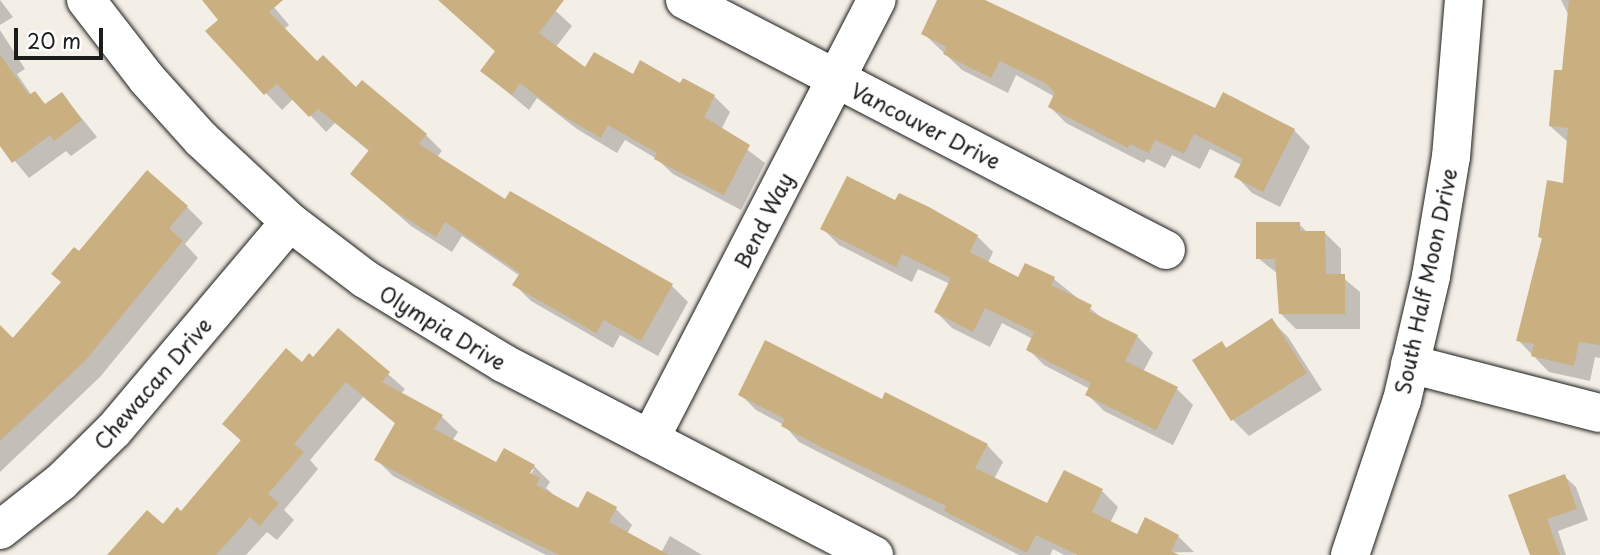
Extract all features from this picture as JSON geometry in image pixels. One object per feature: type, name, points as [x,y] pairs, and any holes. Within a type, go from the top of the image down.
[{"type":"street","name":"Olympia Drive","points":[[86,0],[147,79],[201,139],[290,222],[433,324],[874,555]]},
{"type":"street","name":"Vancouver Drive","points":[[685,0],[1167,250]]},
{"type":"street","name":"Bend Way","points":[[650,439],[877,0]]},
{"type":"street","name":"South Half Moon Drive","points":[[1350,555],[1410,364],[1451,157],[1464,0]]},
{"type":"street","name":"Chewacan Drive","points":[[0,530],[61,482],[114,430],[290,222]]},
{"type":"street","points":[[1410,364],[1600,413]]},
{"type":"building","points":[[202,0],[283,0],[269,12],[317,61],[323,55],[356,87],[362,80],[427,134],[419,144],[505,199],[510,191],[673,284],[641,341],[604,320],[596,333],[512,285],[520,273],[445,222],[436,237],[393,210],[350,174],[369,150],[318,109],[309,117],[277,84],[264,95],[205,31],[218,20]]},
{"type":"building","points":[[438,0],[564,0],[539,33],[585,67],[594,52],[633,74],[640,60],[680,83],[683,78],[715,95],[704,117],[750,145],[724,195],[654,159],[657,153],[608,125],[601,138],[558,113],[520,83],[512,95],[480,71],[495,51]]},
{"type":"building","points":[[937,0],[985,0],[1215,108],[1223,92],[1295,129],[1263,192],[1234,177],[1243,159],[1194,134],[1184,154],[1155,140],[1149,153],[1130,144],[1128,148],[1048,107],[1055,92],[1045,83],[1000,61],[991,78],[943,54],[947,47],[921,34]]},
{"type":"building","points":[[1569,0],[1600,0],[1600,345],[1579,342],[1574,366],[1531,356],[1534,344],[1516,341],[1542,238],[1538,237],[1547,180],[1563,183],[1568,128],[1549,126],[1554,70],[1562,70]]},
{"type":"building","points":[[0,55],[29,95],[35,91],[45,104],[62,92],[82,120],[54,141],[50,135],[12,163],[0,146]]},
{"type":"building","points":[[147,170],[188,206],[169,228],[183,241],[85,361],[0,441],[0,325],[13,338],[61,282],[51,274],[74,247],[79,251]]},
{"type":"building","points":[[847,176],[895,200],[899,193],[929,207],[978,235],[970,252],[1018,277],[1025,263],[1055,277],[1051,285],[1092,305],[1089,311],[1138,335],[1125,361],[1178,387],[1156,430],[1085,395],[1091,383],[1026,350],[1034,332],[985,308],[973,332],[934,312],[951,278],[902,254],[896,267],[820,229]]},
{"type":"building","points":[[1256,222],[1300,222],[1300,231],[1325,231],[1326,274],[1345,274],[1345,314],[1279,314],[1275,259],[1256,259]]},
{"type":"building","points":[[1272,318],[1307,373],[1231,421],[1192,360],[1222,341],[1226,348]]},
{"type":"building","points":[[338,328],[390,372],[382,382],[443,415],[434,429],[496,462],[504,448],[535,465],[530,473],[540,478],[536,485],[578,508],[587,491],[617,507],[609,522],[669,555],[559,555],[459,506],[374,460],[395,423],[346,382],[294,444],[304,452],[268,494],[279,503],[260,526],[250,517],[216,555],[107,555],[147,510],[163,524],[177,507],[181,511],[241,440],[222,424],[286,348],[302,362],[309,353],[313,357]]},
{"type":"building","points":[[765,340],[882,399],[885,392],[988,444],[975,468],[1047,503],[1064,470],[1103,489],[1092,512],[1137,534],[1145,517],[1179,535],[1171,551],[1179,555],[1078,555],[1036,535],[1027,553],[944,511],[946,506],[781,426],[785,419],[738,395]]},
{"type":"building","points":[[1565,474],[1577,509],[1547,519],[1560,555],[1530,555],[1508,495]]}]
